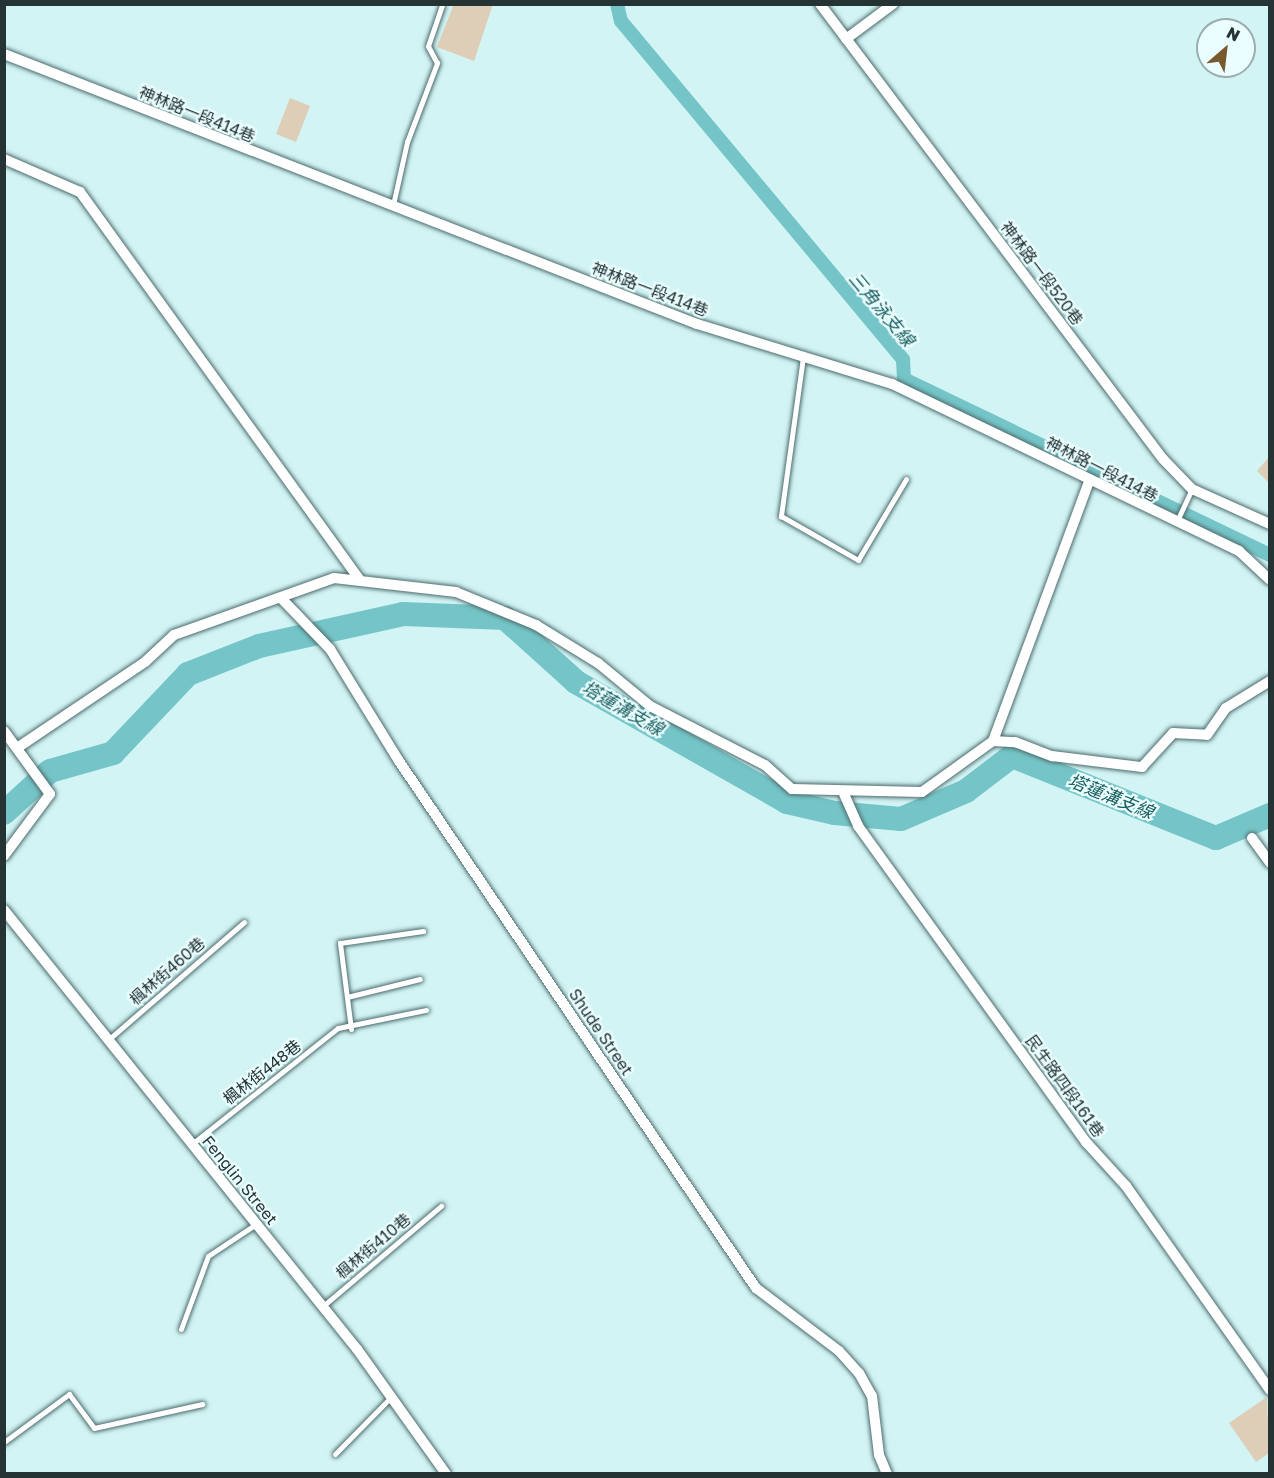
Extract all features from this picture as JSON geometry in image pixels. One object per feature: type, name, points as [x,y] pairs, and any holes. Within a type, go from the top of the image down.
[{"type":"street","name":"神林路一段520巷","points":[[820,4],[1163,459],[1192,489],[1269,524]]},
{"type":"street","points":[[846,39],[893,4]]},
{"type":"street","name":"神林路一段414巷","points":[[4,54],[697,324],[892,384],[1090,479],[1175,523],[1239,551],[1269,580]]},
{"type":"street","points":[[4,159],[80,192],[358,579]]},
{"type":"street","points":[[17,748],[145,662],[174,635],[334,578],[358,579],[456,592],[536,625],[598,663],[650,706],[765,765],[792,789],[844,794],[922,792],[993,741],[1090,479]]},
{"type":"street","name":"Shude Street","points":[[281,598],[330,649],[399,761],[756,1288],[839,1351],[859,1373],[872,1396],[879,1455],[887,1473]]},
{"type":"street","points":[[993,741],[1015,742],[1052,756],[1142,767],[1173,732],[1207,735],[1226,708],[1269,681]]},
{"type":"street","points":[[4,731],[50,794],[4,856]]},
{"type":"street","name":"民生路四段161巷","points":[[844,794],[858,826],[1086,1142],[1126,1186],[1269,1390]]},
{"type":"street","points":[[1252,838],[1269,863]]},
{"type":"street","name":"Fenglin Street","points":[[4,910],[323,1306],[446,1473]]},
{"type":"lane","points":[[393,207],[407,142],[437,63],[428,46],[442,5]]},
{"type":"lane","points":[[803,356],[781,516],[858,560],[906,479]]},
{"type":"lane","points":[[1175,523],[1192,489]]},
{"type":"lane","name":"楓林街460巷","points":[[108,1040],[244,922]]},
{"type":"lane","points":[[351,1029],[340,943],[423,931]]},
{"type":"lane","points":[[347,997],[420,979]]},
{"type":"lane","name":"楓林街448巷","points":[[192,1144],[338,1028],[351,1029],[426,1010]]},
{"type":"lane","name":"楓林街410巷","points":[[323,1306],[441,1206]]},
{"type":"lane","points":[[181,1329],[208,1256],[256,1224]]},
{"type":"lane","points":[[4,1442],[69,1394],[94,1428],[202,1404]]},
{"type":"lane","points":[[334,1454],[391,1397]]},
{"type":"building","points":[[454,4],[493,4],[474,61],[437,47]]},
{"type":"building","points":[[290,98],[310,106],[296,142],[276,134]]},
{"type":"building","points":[[1269,457],[1269,483],[1257,471]]},
{"type":"building","points":[[1267,1397],[1269,1453],[1256,1462],[1229,1423]]},
{"type":"waterway","name":"三角泳支線","points":[[617,4],[621,21],[903,360],[904,379],[1270,555]]},
{"type":"waterway","name":"塔蓮溝支線","points":[[4,813],[50,771],[113,753],[188,674],[259,646],[403,614],[505,618],[576,682],[787,802],[835,813],[901,819],[966,791],[1012,756],[1216,838],[1270,815]]}]
